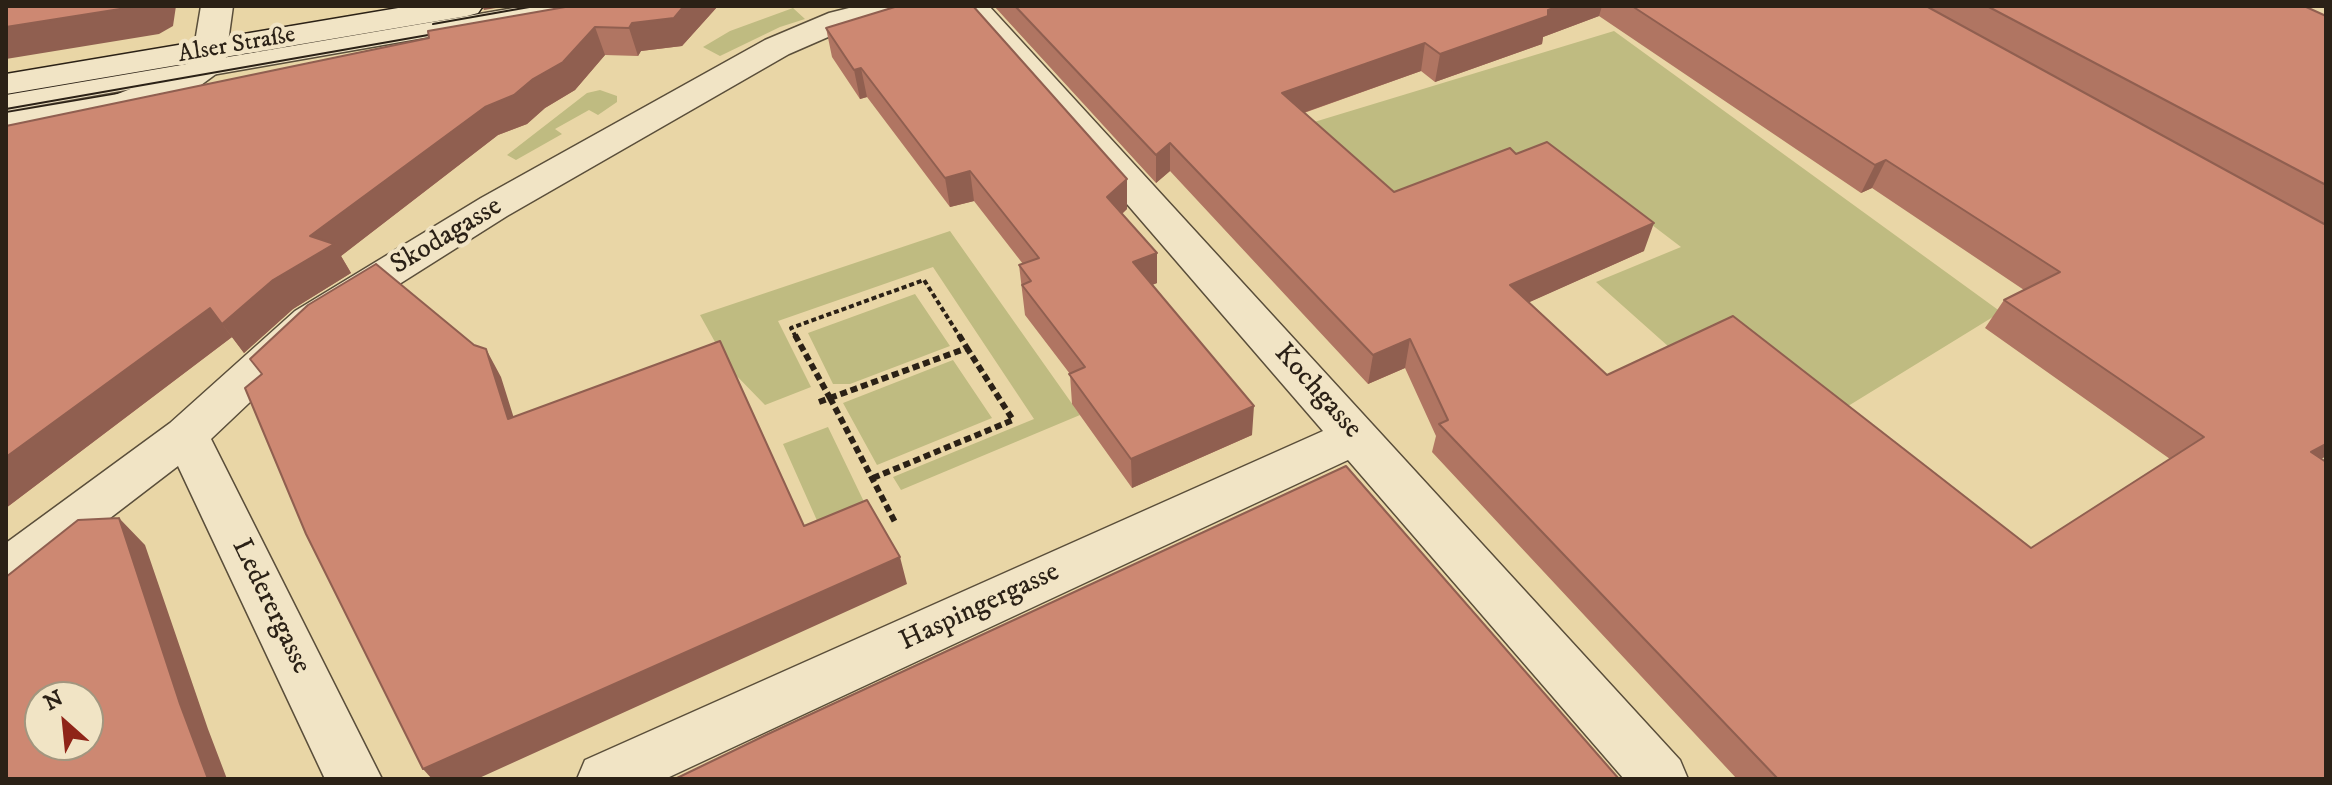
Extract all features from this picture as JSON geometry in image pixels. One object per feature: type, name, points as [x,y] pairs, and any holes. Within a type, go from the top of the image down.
[{"type":"street","points":[[127,102],[189,78],[205,61],[217,6]]},
{"type":"street","name":"Alser Straße","points":[[6,84],[205,61],[467,6]]},
{"type":"street","name":"Skodagasse","points":[[6,570],[186,435],[310,321],[494,207],[777,47],[840,20],[895,6]]},
{"type":"street","name":"Kochgasse","points":[[972,6],[1660,779]]},
{"type":"street","name":"Alser Straße","points":[[6,124],[577,12]]},
{"type":"street","name":"Lederergasse","points":[[186,435],[354,779]]},
{"type":"street","name":"Haspingergasse","points":[[605,779],[1356,436]]},
{"type":"lane","points":[[6,103],[205,61],[577,12]]},
{"type":"path","points":[[873,478],[1013,420],[924,280],[791,328],[896,524]]},
{"type":"path","points":[[819,402],[967,348]]},
{"type":"shaded area","points":[[793,8],[805,19],[780,27],[720,56],[703,47],[730,31]]},
{"type":"shaded area","points":[[1614,31],[2001,312],[1840,411],[1669,347],[1596,282],[1681,247],[1547,145],[1389,200],[1301,126]]},
{"type":"shaded area","points":[[600,90],[617,96],[617,102],[598,115],[589,110],[555,129],[562,134],[516,160],[507,155],[587,93]]},
{"type":"shaded area","points":[[950,231],[1080,415],[901,490],[893,477],[1034,419],[933,267],[778,321],[811,387],[765,405],[730,369],[700,315]]},
{"type":"shaded area","points":[[915,294],[950,346],[850,384],[833,384],[808,333]]},
{"type":"shaded area","points":[[953,360],[992,418],[877,465],[843,403]]},
{"type":"shaded area","points":[[828,427],[866,506],[819,525],[783,444]]},
{"type":"building","points":[[6,6],[139,6],[6,27]]},
{"type":"building","points":[[571,6],[684,6],[674,18],[632,23],[629,28],[595,27],[563,62],[533,79],[514,95],[485,107],[310,236],[334,244],[273,280],[222,324],[210,308],[6,457],[6,126],[429,38],[428,31]]},
{"type":"building","points":[[898,6],[973,6],[1127,179],[1107,197],[1157,253],[1133,262],[1254,406],[1131,459],[1069,374],[1085,367],[1022,285],[1031,281],[1019,265],[1039,258],[970,171],[945,178],[861,68],[854,70],[826,28]]},
{"type":"building","points":[[1015,6],[1560,6],[1548,10],[1548,16],[1440,54],[1425,43],[1282,93],[1394,192],[1510,148],[1516,154],[1547,142],[1654,223],[1510,285],[1607,375],[1733,316],[2031,548],[2204,437],[2004,300],[2060,272],[1886,160],[1875,165],[1632,6],[1926,6],[2326,225],[2326,444],[2311,452],[2326,462],[2326,779],[1778,779],[1439,424],[1448,420],[1410,339],[1373,355],[1170,143],[1156,155]]},
{"type":"building","points":[[1987,6],[2304,6],[2326,16],[2326,185]]},
{"type":"building","points":[[376,264],[474,345],[486,349],[508,419],[720,341],[804,526],[867,500],[900,557],[423,769],[306,534],[245,388],[262,374],[250,359],[308,305]]},
{"type":"building","points":[[1346,466],[1619,779],[675,779],[768,734]]},
{"type":"building","points":[[119,518],[208,779],[6,779],[6,577],[78,520]]},
{"type":"tram line","points":[[433,24],[535,6]]},
{"type":"tram line","points":[[6,109],[451,31]]}]
